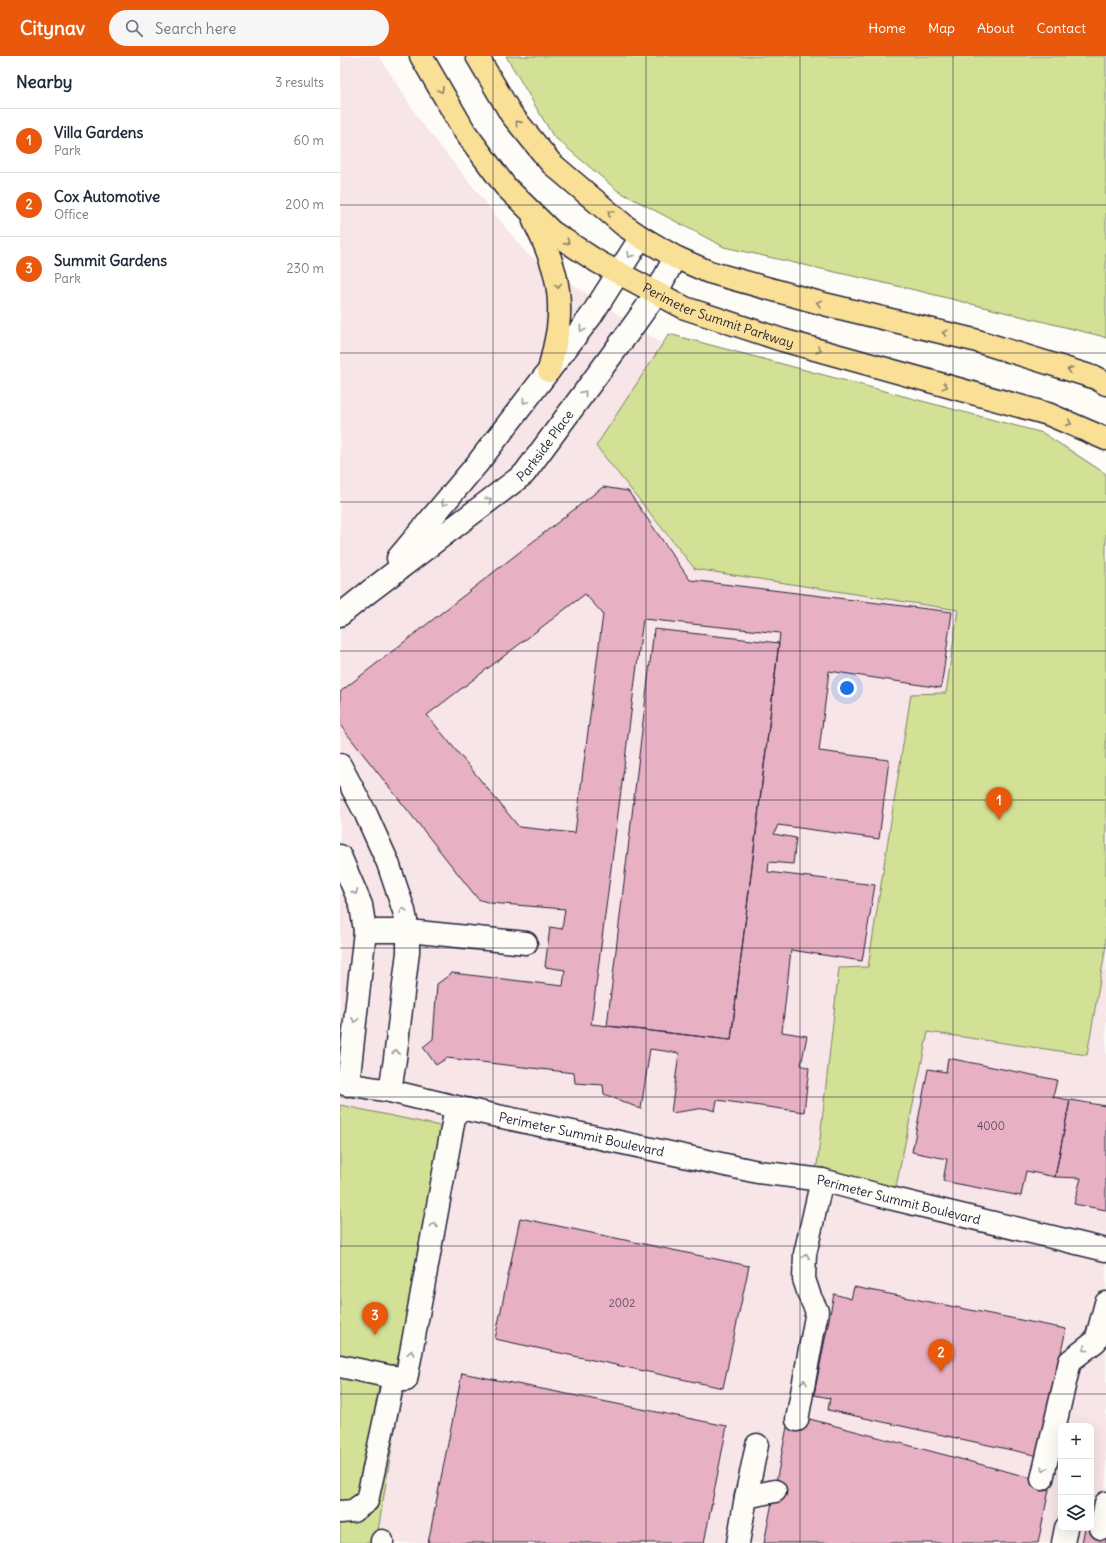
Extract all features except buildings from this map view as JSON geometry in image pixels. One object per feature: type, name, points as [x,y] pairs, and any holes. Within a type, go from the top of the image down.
[{"type":"main road","name":"Perimeter Summit Parkway","points":[[422,56],[465,132],[505,186],[552,232],[598,262],[685,308],[782,340],[1048,414],[1106,439]]},
{"type":"main road","points":[[477,56],[511,114],[551,163],[625,226],[641,238],[675,257],[709,272],[824,304],[974,340],[1096,378],[1106,384]]},
{"type":"main road","points":[[530,211],[553,263],[559,289],[558,328],[550,371]]},
{"type":"street","name":"Parkside Place","points":[[370,591],[477,464],[540,381],[550,371],[591,316],[641,238]]},
{"type":"street","name":"Parkside Place","points":[[340,615],[524,474],[656,294],[675,257]]},
{"type":"street","points":[[340,765],[366,812],[388,863],[404,911],[408,932],[407,959],[396,1059],[390,1091]]},
{"type":"street","points":[[340,856],[361,905],[365,931],[344,1084]]},
{"type":"street","points":[[365,931],[408,932],[526,943]]},
{"type":"street","name":"Perimeter Summit Boulevard","points":[[344,1084],[390,1091],[456,1107],[758,1172],[822,1180],[905,1202],[1106,1250]]},
{"type":"street","points":[[340,1366],[406,1380],[456,1107]]},
{"type":"street","points":[[797,1420],[817,1311],[810,1297],[804,1279],[805,1254],[822,1180]]},
{"type":"street","points":[[1042,1479],[1070,1361],[1096,1341],[1106,1303]]},
{"type":"street","points":[[340,1512],[353,1511],[367,1501],[394,1377]]},
{"type":"street","points":[[738,1543],[757,1445]]},
{"type":"street","points":[[746,1497],[775,1491]]},
{"type":"street","points":[[1101,1528],[1106,1503]]},
{"type":"street","points":[[1062,1543],[1065,1531]]},
{"type":"shaded area","points":[[340,56],[379,56],[420,121],[526,253],[680,356],[1065,445],[1106,473],[1106,1543],[340,1543]]},
{"type":"green space","points":[[506,56],[1106,56],[1106,338],[915,290],[724,247],[618,191],[553,136]]},
{"type":"green space","points":[[669,334],[1043,433],[1106,474],[1106,946],[1087,1055],[928,1032],[893,1201],[815,1184],[839,968],[868,967],[911,694],[946,693],[958,610],[695,569],[596,446]]},
{"type":"green space","points":[[340,1105],[445,1127],[376,1543],[340,1543]]},
{"type":"place","name":"Villa Gardens","points":[[999,820]]},
{"type":"place","name":"Summit Gardens","points":[[375,1335]]},
{"type":"place","name":"Cox Automotive","points":[[941,1372]]}]
